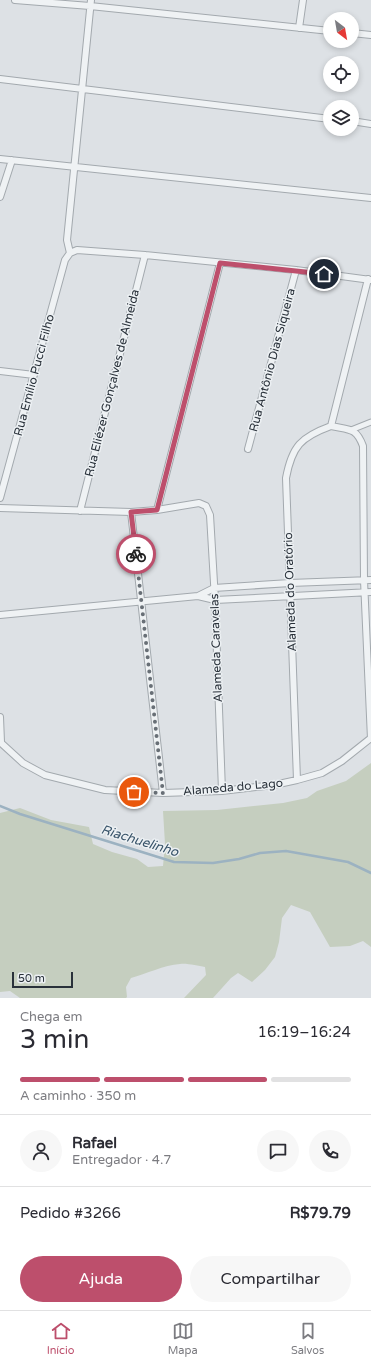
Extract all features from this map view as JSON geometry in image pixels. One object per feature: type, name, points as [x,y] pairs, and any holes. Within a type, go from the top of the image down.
[{"type":"street","points":[[15,0],[90,3],[323,30]]},
{"type":"street","points":[[299,28],[303,0]]},
{"type":"street","points":[[90,3],[67,240],[70,253],[77,250],[145,255],[296,270],[369,280],[331,426],[351,430],[359,436],[364,446],[371,738]]},
{"type":"street","points":[[359,34],[371,35]]},
{"type":"street","points":[[0,79],[323,118]]},
{"type":"street","points":[[359,122],[371,124]]},
{"type":"street","points":[[0,159],[371,198]]},
{"type":"street","points":[[0,197],[12,160]]},
{"type":"street","name":"Rua Emílio Pucci Filho","points":[[0,498],[64,260],[70,253]]},
{"type":"street","name":"Rua Eliézer Gonçalves de Almeida","points":[[80,511],[145,255]]},
{"type":"street","points":[[0,508],[131,512],[157,510],[220,263]]},
{"type":"street","name":"Rua Antônio Dias Siqueira","points":[[248,449],[296,270]]},
{"type":"street","points":[[0,372],[34,375]]},
{"type":"street","points":[[351,430],[371,422]]},
{"type":"street","name":"Alameda do Oratório","points":[[297,780],[286,478],[289,460],[300,443],[315,432],[331,426]]},
{"type":"street","name":"Alameda Caravelas","points":[[157,510],[199,503],[206,506],[210,515],[215,600],[222,791]]},
{"type":"street","points":[[131,512],[163,793]]},
{"type":"street","points":[[198,596],[214,588],[368,580]]},
{"type":"street","points":[[0,615],[198,596],[215,600],[368,592]]},
{"type":"street","points":[[0,717],[1,742]]},
{"type":"street","name":"Alameda do Lago","points":[[1,742],[23,763],[45,775],[105,790],[163,793],[222,791],[274,785],[297,780],[322,773],[342,761],[371,738]]},
{"type":"green space","points":[[371,763],[371,947],[363,941],[350,946],[330,947],[310,912],[291,905],[282,918],[279,942],[275,957],[265,970],[252,982],[238,973],[231,978],[213,998],[184,998],[206,975],[205,967],[189,964],[168,966],[131,978],[126,987],[126,998],[20,998],[10,991],[0,992],[0,813],[20,808],[51,820],[89,827],[93,844],[112,852],[137,859],[148,867],[163,866],[165,844],[163,811],[217,810],[283,803],[307,798],[317,791],[346,781]]},
{"type":"waterway","name":"Riachuelinho","points":[[0,806],[20,814],[174,862],[213,863],[239,859],[260,853],[286,851],[348,862],[371,873]]},
{"type":"way so far","points":[[134,792],[163,793],[136,554]]},
{"type":"route","points":[[136,554],[131,512],[157,510],[220,263],[324,274]]}]
